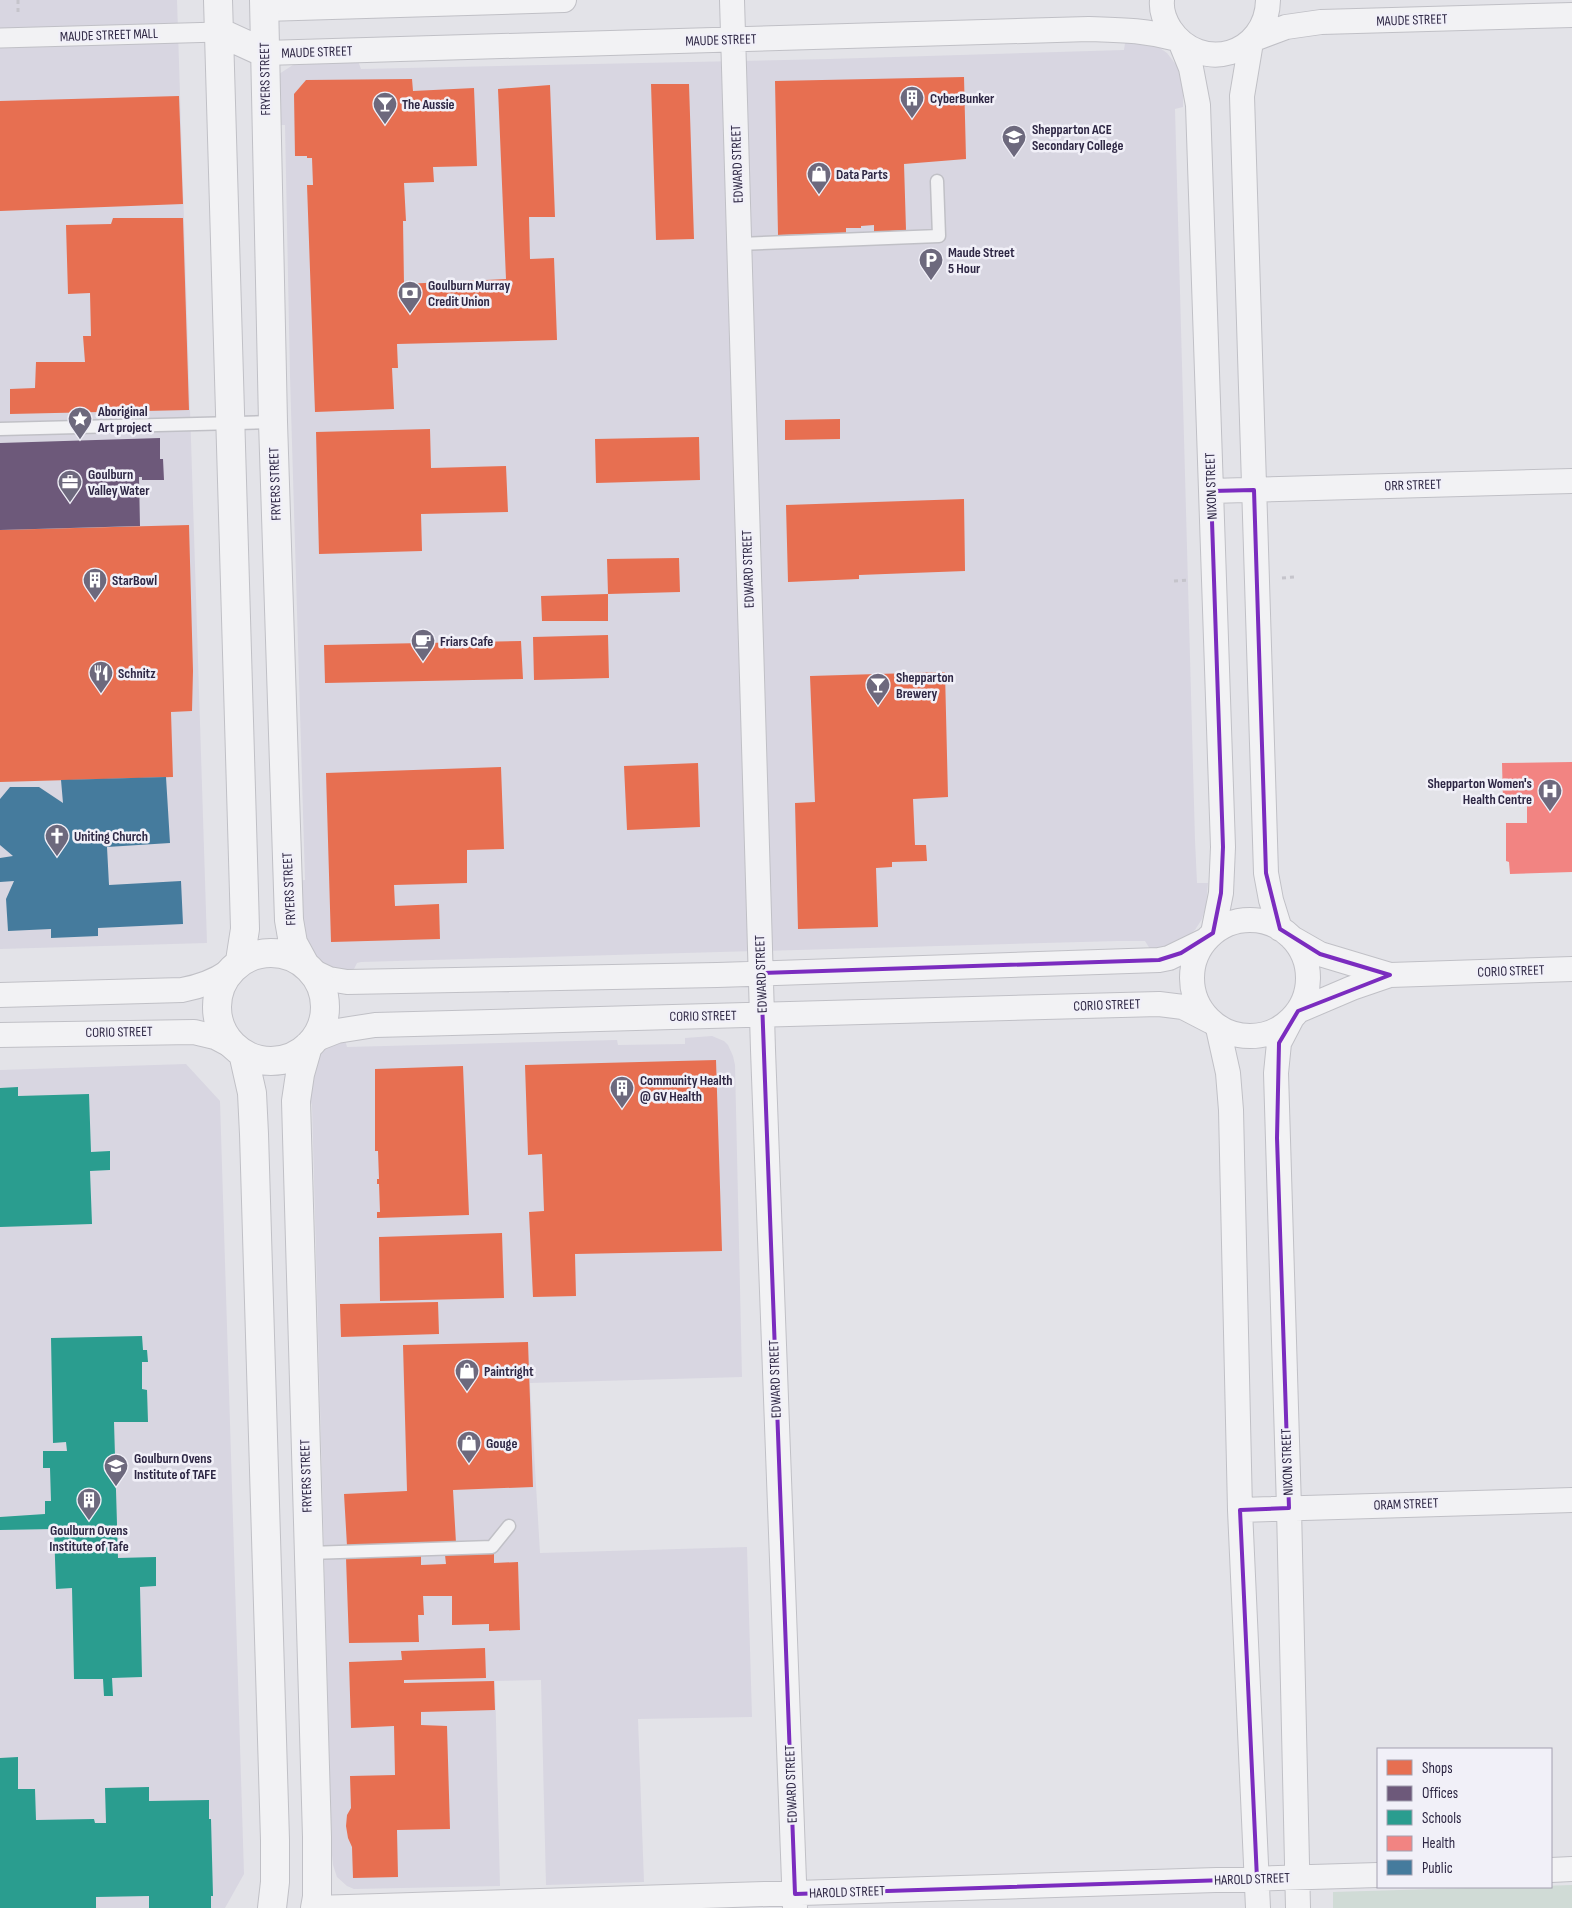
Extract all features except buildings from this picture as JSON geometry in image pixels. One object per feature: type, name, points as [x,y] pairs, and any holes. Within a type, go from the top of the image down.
[{"type":"street","points":[[218,0],[245,929],[234,967],[219,990],[216,1011],[222,1030],[238,1050],[252,1093],[275,1840],[275,1882],[272,1908]]},
{"type":"street","points":[[219,32],[264,4],[564,0]]},
{"type":"street","name":"EDWARD STREET","points":[[732,0],[762,1015],[795,1901]]},
{"type":"street","name":"NIXON STREET","points":[[1162,0],[1166,22],[1178,40],[1191,68],[1198,105],[1223,847],[1221,893],[1209,937]]},
{"type":"street","points":[[1214,1024],[1236,1035],[1256,1036],[1275,1031],[1294,1015],[1306,993],[1307,973],[1303,954],[1286,933],[1271,900],[1266,873],[1242,96],[1252,41],[1263,26],[1268,10],[1268,0]]},
{"type":"street","name":"FRYERS STREET","points":[[264,4],[273,422],[289,920],[293,943],[309,968]]},
{"type":"street","name":"MAUDE STREET","points":[[265,54],[1089,29],[1127,29],[1153,33],[1178,40],[1193,50],[1215,54],[1237,50],[1252,41],[1286,27],[1321,22],[1512,8],[1572,15]]},
{"type":"street","points":[[219,32],[265,54]]},
{"type":"street","name":"MAUDE STREET MALL","points":[[0,38],[219,32]]},
{"type":"street","name":"ORR STREET","points":[[1211,491],[1572,481]]},
{"type":"street","points":[[0,995],[182,990],[220,978],[256,954],[273,952],[291,956],[329,979],[347,982],[717,975],[1160,960],[1169,958],[1209,937],[1228,924],[1246,920],[1264,922],[1286,933]]},
{"type":"street","name":"CORIO STREET","points":[[1286,933],[1320,954],[1390,975]]},
{"type":"street","points":[[1209,937],[1194,959],[1192,981],[1197,1003],[1214,1024],[1228,1073],[1231,1110],[1240,1510],[1258,1908]]},
{"type":"street","points":[[238,1050],[259,1060],[276,1061],[294,1056],[311,1043],[321,1027],[325,1013],[325,998],[320,984],[309,968]]},
{"type":"street","name":"CORIO STREET","points":[[1294,1015],[1352,988],[1390,975],[1572,969]]},
{"type":"street","name":"CORIO STREET","points":[[311,1043],[337,1031],[374,1025],[1159,1004],[1183,1007],[1214,1024]]},
{"type":"street","name":"NIXON STREET","points":[[1294,1015],[1279,1044],[1276,1073],[1289,1508],[1298,1908]]},
{"type":"street","name":"CORIO STREET","points":[[0,1035],[194,1032],[215,1037],[238,1050]]},
{"type":"street","name":"FRYERS STREET","points":[[311,1043],[300,1074],[296,1101],[317,1837],[318,1888],[315,1908]]},
{"type":"street","points":[[264,1465],[306,1464]]},
{"type":"street","name":"ORAM STREET","points":[[1240,1510],[1572,1500]]},
{"type":"street","points":[[275,1840],[317,1837]]},
{"type":"street","points":[[1552,1870],[1572,1869]]},
{"type":"street","name":"HAROLD STREET","points":[[315,1908],[795,1901],[1377,1875]]},
{"type":"lane","points":[[739,244],[939,236],[937,181]]},
{"type":"lane","points":[[0,429],[273,422]]},
{"type":"lane","points":[[308,1553],[492,1547],[509,1526]]},
{"type":"highlighted area","points":[[1254,490],[1266,873],[1280,929],[1320,954],[1390,975],[1298,1011],[1279,1043],[1277,1138],[1289,1508],[1240,1510],[1257,1879],[795,1894],[761,973],[1159,960],[1181,953],[1213,933],[1221,893],[1223,847],[1211,491]]},
{"type":"shaded area","points":[[0,0],[177,0],[207,943],[0,949]]},
{"type":"shaded area","points":[[1125,43],[1146,43],[1157,46],[1167,53],[1180,70],[1183,86],[1183,107],[1175,109],[1195,840],[1197,883],[1208,883],[1206,906],[1202,919],[1195,930],[1185,938],[1166,948],[1150,949],[1145,941],[1118,941],[361,962],[357,963],[353,971],[342,972],[318,961],[305,944],[295,881],[305,880],[290,376],[285,125],[274,125],[279,74],[296,63],[358,61],[361,69],[829,59],[1124,50]]},
{"type":"shaded area","points":[[712,1036],[724,1041],[728,1045],[735,1065],[742,1377],[530,1383],[540,1553],[747,1547],[752,1717],[638,1719],[644,1882],[546,1885],[541,1680],[495,1681],[500,1886],[354,1889],[347,1886],[337,1877],[332,1855],[312,1105],[305,1083],[320,1051],[337,1041],[345,1040],[347,1047],[617,1040],[618,1045],[685,1044],[685,1038]]},
{"type":"shaded area","name":"Goulburn Ovens Institute of TAFE","points":[[186,1064],[220,1101],[244,1874],[225,1908],[0,1908],[0,1070]]},
{"type":"shaded area","points":[[1572,1885],[1572,1908],[1333,1908],[1333,1892],[1470,1888],[1552,1888],[1552,1886]]},
{"type":"place","name":"CyberBunker","points":[[912,119]]},
{"type":"place","name":"The Aussie","points":[[385,125]]},
{"type":"place","name":"Shepparton ACE Secondary College","points":[[1014,158]]},
{"type":"place","name":"Data Parts","points":[[819,195]]},
{"type":"place","name":"Maude Street 5 Hour","points":[[931,281]]},
{"type":"place","name":"Goulburn Murray Credit Union","points":[[410,314]]},
{"type":"place","name":"Aboriginal Art project","points":[[80,440]]},
{"type":"place","name":"Goulburn Valley Water","points":[[70,503]]},
{"type":"place","name":"StarBowl","points":[[95,601]]},
{"type":"place","name":"Friars Cafe","points":[[423,662]]},
{"type":"place","name":"Schnitz","points":[[101,694]]},
{"type":"place","name":"Shepparton Brewery","points":[[878,706]]},
{"type":"place","name":"Shepparton Women's Health Centre","points":[[1550,812]]},
{"type":"place","name":"Uniting Church","points":[[57,857]]},
{"type":"place","name":"Community Health @ GV Health","points":[[622,1109]]},
{"type":"place","name":"Paintright","points":[[467,1392]]},
{"type":"place","name":"Gouge","points":[[469,1464]]},
{"type":"place","name":"Goulburn Ovens Institute of TAFE","points":[[116,1487]]},
{"type":"place","name":"Goulburn Ovens Institute of Tafe","points":[[89,1521]]}]
